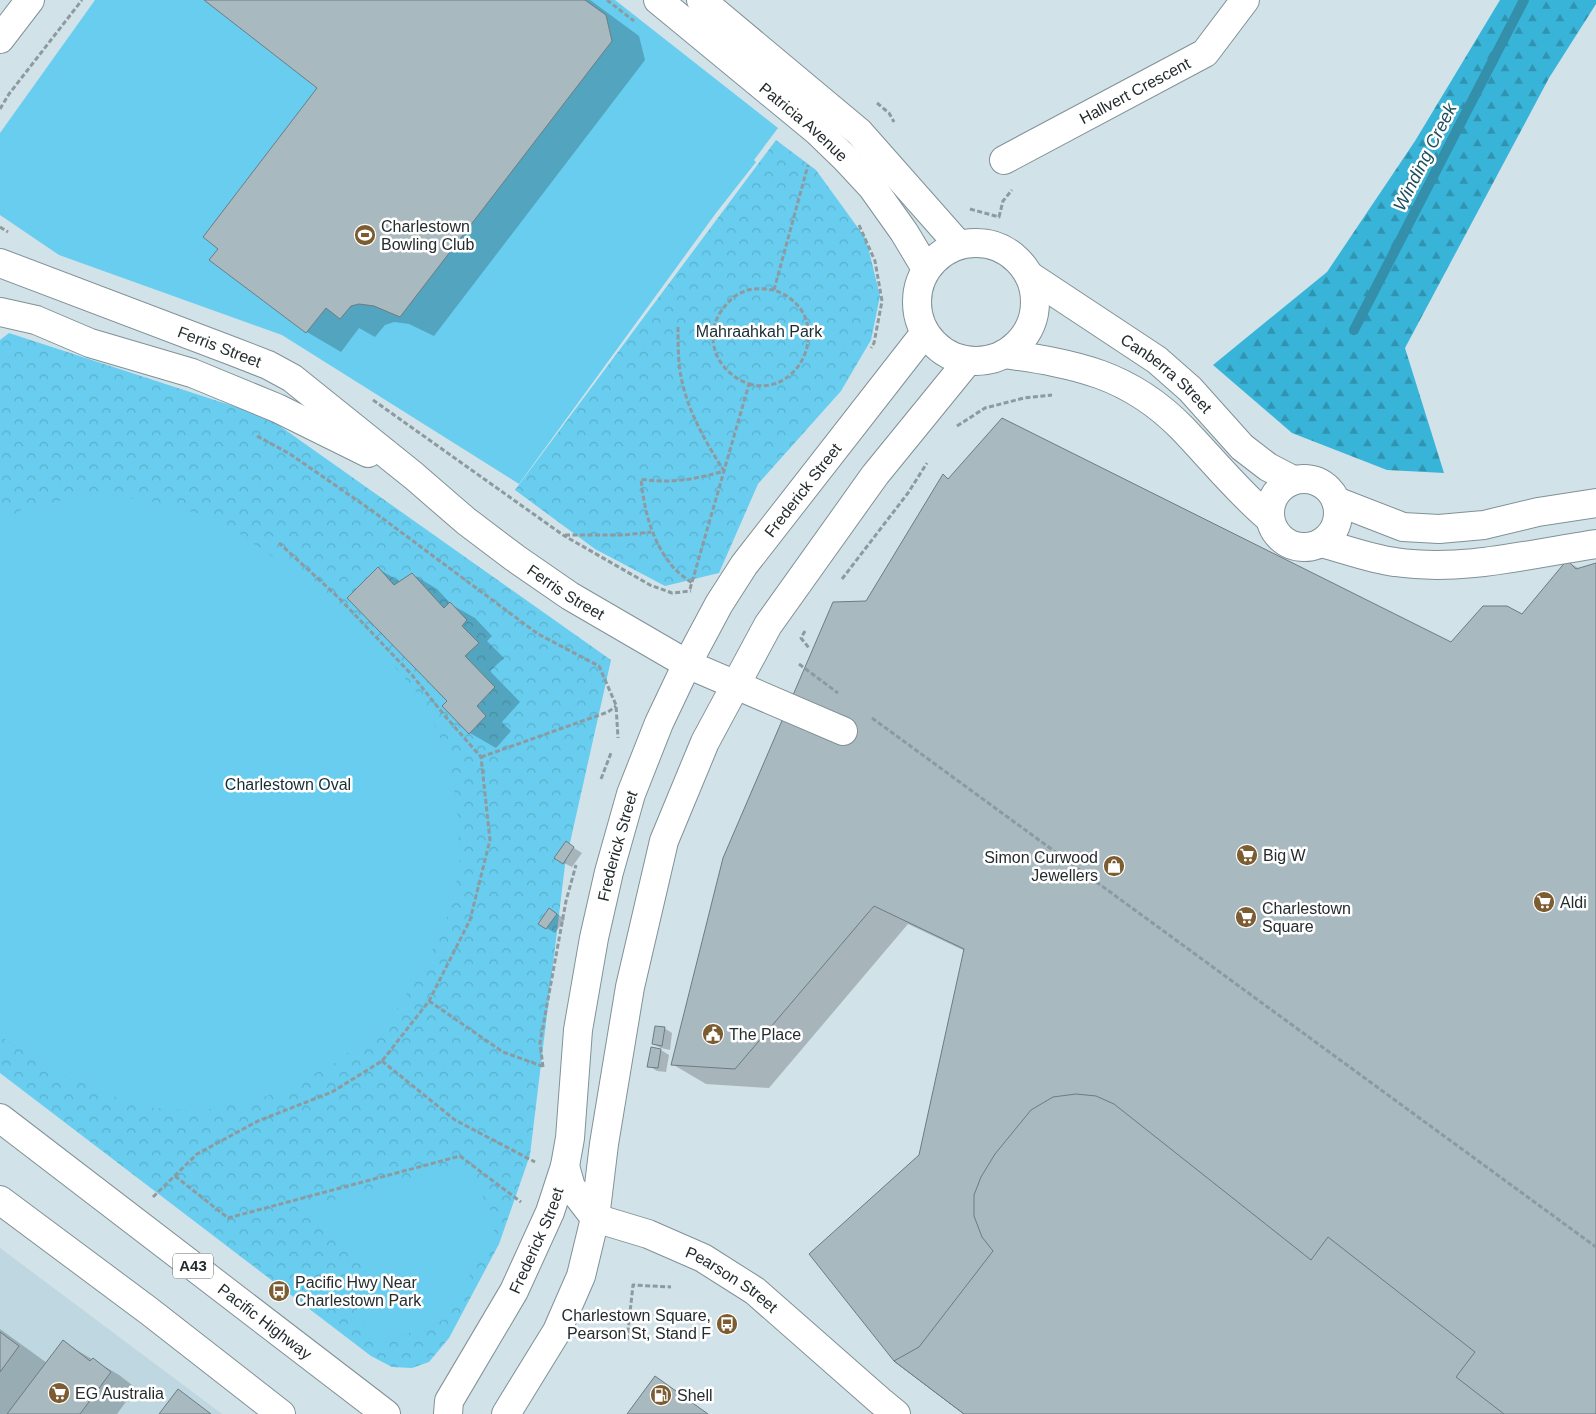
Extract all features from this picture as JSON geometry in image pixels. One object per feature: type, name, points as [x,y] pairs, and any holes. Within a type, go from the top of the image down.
[{"type":"main road","points":[[0,38],[30,0]]},
{"type":"main road","name":"Patricia Avenue","points":[[658,0],[817,131],[846,159],[872,187],[904,232],[925,267]]},
{"type":"main road","name":"Patricia Avenue","points":[[701,0],[859,132],[958,244]]},
{"type":"main road","name":"Hallvert Crescent","points":[[1004,160],[1206,53],[1245,0]]},
{"type":"main road","points":[[978,241],[999,246],[1017,258],[1030,276],[1036,298],[1033,321],[1018,345],[995,360],[967,362],[944,351],[924,334],[915,306],[921,276],[925,267],[940,254],[958,244],[978,241]]},
{"type":"main road","name":"Ferris Street","points":[[0,263],[268,366],[292,378],[414,476],[466,521],[570,596],[687,664],[843,731]]},
{"type":"main road","name":"Canberra Street","points":[[1030,276],[1157,360],[1190,389],[1242,446],[1268,467],[1293,480]]},
{"type":"main road","name":"Ferris Street","points":[[0,312],[36,320],[90,343],[192,373],[277,408],[414,476]]},
{"type":"main road","name":"Frederick Street","points":[[448,1414],[449,1401],[514,1291],[550,1212],[565,1166],[570,1138],[578,1030],[594,938],[609,872],[631,794],[659,723],[687,664],[719,604],[744,565],[924,334]]},
{"type":"main road","name":"Canberra Street","points":[[1004,354],[1056,361],[1096,372],[1139,392],[1181,427],[1248,500],[1269,518]]},
{"type":"main road","points":[[506,1414],[557,1331],[580,1276],[595,1218],[604,1144],[630,987],[664,840],[705,742],[768,625],[875,475],[967,362]]},
{"type":"main road","points":[[1303,478],[1319,482],[1332,492],[1336,501],[1338,511],[1337,522],[1331,534],[1320,543],[1308,547],[1294,546],[1283,540],[1274,530],[1269,518],[1270,504],[1276,492],[1293,480],[1303,478]]},
{"type":"main road","points":[[1336,501],[1403,527],[1439,529],[1484,525],[1538,512],[1596,503]]},
{"type":"main road","points":[[1320,543],[1394,562],[1442,566],[1530,557],[1596,544]]},
{"type":"main road","name":"Pacific Highway","points":[[0,1118],[386,1414]]},
{"type":"main road","points":[[565,1166],[571,1187],[595,1218]]},
{"type":"main road","points":[[0,1200],[149,1311],[281,1414]]},
{"type":"main road","name":"Pearson Street","points":[[595,1218],[648,1234],[703,1258],[755,1291],[896,1414]]},
{"type":"path","points":[[0,109],[9,94],[82,0]]},
{"type":"path","points":[[607,0],[636,23]]},
{"type":"path","points":[[774,290],[810,159]]},
{"type":"path","points":[[857,221],[875,261],[882,301],[874,342],[870,351]]},
{"type":"path","points":[[758,288],[774,290],[788,297],[800,308],[808,323],[809,340],[805,355],[797,369],[785,379],[769,384],[749,384],[738,380],[726,370],[717,357],[713,342],[714,327],[720,312],[730,300],[743,292],[758,288]]},
{"type":"path","points":[[678,327],[679,364],[688,401],[702,437],[724,471]]},
{"type":"path","points":[[689,592],[749,384]]},
{"type":"path","points":[[950,432],[985,408],[1024,398],[1061,396]]},
{"type":"path","points":[[250,432],[290,454],[374,512],[538,634],[599,666],[616,705],[608,712],[481,757]]},
{"type":"path","points":[[839,583],[908,493],[930,458]]},
{"type":"path","points":[[692,583],[669,564],[651,532],[644,503],[641,479],[658,482],[700,478],[724,471]]},
{"type":"path","points":[[651,532],[624,535],[563,535],[650,585],[672,593],[689,592],[694,589]]},
{"type":"path","points":[[153,1197],[197,1154],[258,1121],[332,1092],[382,1062],[429,1001],[470,920],[490,840],[481,757],[412,675],[339,598],[279,543]]},
{"type":"path","points":[[809,623],[801,638],[809,648]]},
{"type":"path","points":[[799,664],[839,694]]},
{"type":"path","points":[[871,717],[1596,1247]]},
{"type":"path","points":[[429,1001],[503,1052],[542,1066]]},
{"type":"path","points":[[382,1062],[455,1120],[535,1162]]},
{"type":"path","points":[[175,1176],[228,1218],[460,1156],[523,1203]]},
{"type":"path","points":[[627,1340],[633,1285],[671,1288]]},
{"type":"shaded area","points":[[0,1248],[222,1414],[0,1414]]},
{"type":"green space","name":"Charlestown Bowling Club","points":[[95,0],[615,0],[778,128],[754,160],[756,162],[716,213],[519,484],[282,335],[59,255],[0,215],[0,133]]},
{"type":"green space","points":[[1500,0],[1596,0],[1596,4],[1549,78],[1405,348],[1444,473],[1387,470],[1292,433],[1213,365],[1327,272],[1415,141]]},
{"type":"green space","name":"Mahraahkah Park","points":[[776,140],[816,170],[866,239],[880,296],[871,340],[841,391],[758,484],[719,573],[665,586],[595,549],[515,490]]},
{"type":"green space","name":"Charlestown Oval","points":[[9,333],[267,417],[611,660],[565,865],[530,1155],[499,1244],[449,1338],[429,1362],[412,1368],[392,1367],[371,1356],[0,1073],[0,340]]},
{"type":"green space","points":[[98,493],[160,503],[219,519],[301,577],[367,634],[424,701],[447,753],[457,804],[460,866],[450,911],[425,966],[391,1018],[331,1066],[267,1096],[200,1111],[141,1107],[57,1073],[0,1036],[0,522],[25,508]]},
{"type":"green space","points":[[463,1162],[498,1223],[446,1319],[382,1343],[356,1314],[366,1266],[307,1208]]},
{"type":"building","points":[[204,0],[585,0],[606,15],[612,41],[400,317],[374,306],[359,304],[351,306],[340,319],[326,308],[306,333],[209,260],[218,249],[203,237],[317,88]]},
{"type":"building","name":"Charlestown Square","points":[[1002,418],[1451,642],[1483,606],[1507,606],[1522,614],[1567,560],[1576,569],[1596,563],[1596,1414],[964,1414],[894,1361],[809,1254],[919,1155],[964,949],[874,906],[735,1069],[671,1065],[723,858],[833,602],[866,601],[943,474],[948,479]]},
{"type":"building","points":[[378,567],[394,585],[412,573],[444,608],[450,602],[467,620],[462,626],[479,643],[465,656],[495,687],[477,706],[486,716],[469,734],[442,706],[447,701],[347,598]]},
{"type":"building","points":[[566,841],[574,847],[563,864],[554,858]]},
{"type":"building","points":[[549,908],[557,914],[546,929],[538,924]]},
{"type":"building","points":[[655,1026],[665,1027],[662,1046],[652,1044]]},
{"type":"building","points":[[651,1047],[661,1049],[658,1068],[647,1067]]},
{"type":"building","points":[[1076,1094],[1096,1096],[1114,1104],[1311,1260],[1328,1237],[1475,1352],[1456,1377],[1504,1414],[964,1414],[894,1361],[919,1347],[993,1251],[982,1237],[974,1216],[974,1195],[981,1177],[995,1154],[1031,1110],[1053,1097]]},
{"type":"building","points":[[0,1332],[19,1346],[0,1372]]},
{"type":"building","name":"EG Australia","points":[[63,1340],[90,1361],[93,1358],[111,1372],[80,1414],[7,1414]]},
{"type":"building","name":"Shell","points":[[655,1376],[708,1414],[627,1414]]},
{"type":"building","points":[[178,1389],[211,1414],[159,1414]]},
{"type":"waterway","name":"Winding Creek","points":[[1354,330],[1524,0]]},
{"type":"place","name":"Charlestown Bowling Club","points":[[365,235]]},
{"type":"place","name":"Big W","points":[[1247,855]]},
{"type":"place","name":"Simon Curwood Jewellers","points":[[1114,866]]},
{"type":"place","name":"Aldi","points":[[1544,902]]},
{"type":"place","name":"Charlestown Square","points":[[1246,917]]},
{"type":"place","name":"The Place","points":[[713,1034]]},
{"type":"place","name":"Pacific Hwy Near Charlestown Park","points":[[279,1291]]},
{"type":"place","name":"Charlestown Square, Pearson St, Stand F","points":[[727,1324]]},
{"type":"place","name":"EG Australia","points":[[59,1393]]},
{"type":"place","name":"Shell","points":[[661,1395]]}]
